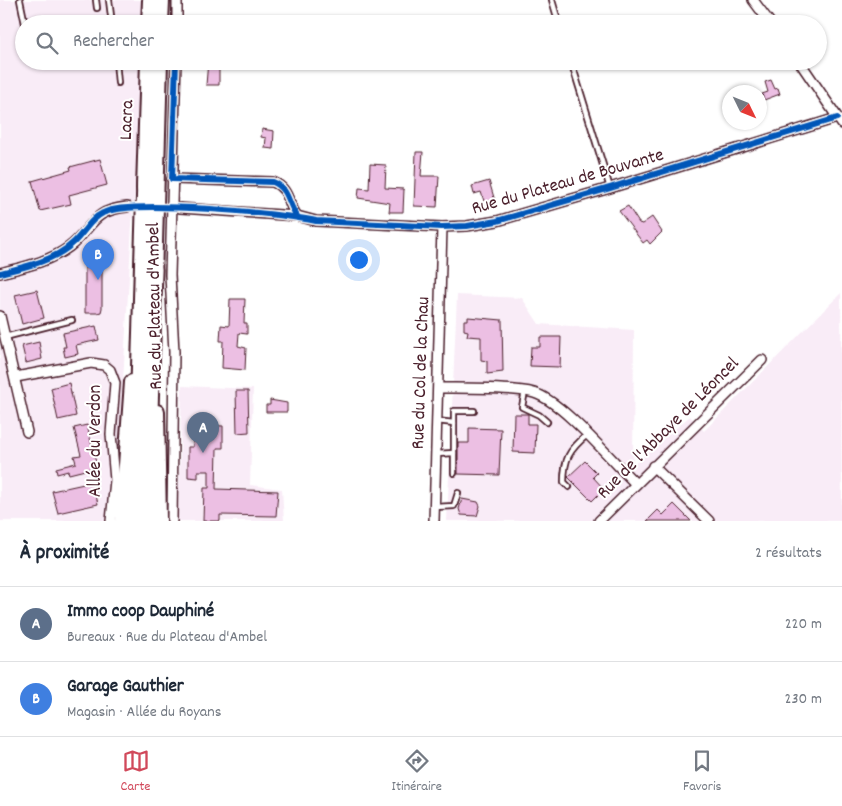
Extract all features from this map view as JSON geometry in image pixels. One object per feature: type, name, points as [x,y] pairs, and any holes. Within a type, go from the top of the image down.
[{"type":"highway","points":[[149,15],[150,0]]},
{"type":"highway","points":[[161,15],[162,0]]},
{"type":"highway","name":"Lacra","points":[[122,521],[145,179],[148,70]]},
{"type":"highway","points":[[147,521],[160,70]]},
{"type":"highway","points":[[134,521],[145,179]]},
{"type":"highway","points":[[154,269],[159,521]]},
{"type":"street","points":[[177,15],[178,0]]},
{"type":"street","points":[[753,0],[764,15]]},
{"type":"street","name":"Rue du Plateau d'Ambel","points":[[172,521],[174,352],[170,275],[176,70]]},
{"type":"street","points":[[805,70],[840,121]]},
{"type":"street","name":"Rue du Plateau de Bouvante","points":[[180,208],[297,216],[316,221],[442,227],[467,226],[497,221],[840,121]]},
{"type":"street","points":[[172,179],[273,182],[281,185],[287,192],[297,216]]},
{"type":"street","points":[[0,273],[29,266],[53,256],[76,241],[94,219],[103,213],[127,208]]},
{"type":"street","name":"Rue du Col de la Chau","points":[[434,521],[442,227]]},
{"type":"street","points":[[0,316],[28,432]]},
{"type":"street","name":"Rue de l'Abbaye de Léoncel","points":[[599,521],[762,360]]},
{"type":"street","name":"Allée du Verdon","points":[[16,377],[91,363],[104,365],[110,370],[115,383],[112,434],[115,480],[111,521]]},
{"type":"street","points":[[439,388],[525,391],[540,395],[552,402],[636,484]]},
{"type":"street","points":[[653,466],[709,521]]},
{"type":"lane","points":[[20,0],[23,15]]},
{"type":"lane","points":[[96,0],[97,8]]},
{"type":"lane","points":[[110,0],[111,15]]},
{"type":"lane","points":[[552,0],[556,15]]},
{"type":"lane","points":[[117,70],[118,83]]},
{"type":"lane","points":[[574,70],[610,188]]},
{"type":"lane","points":[[5,337],[72,320]]},
{"type":"lane","points":[[525,391],[522,407],[539,415],[547,422]]},
{"type":"lane","points":[[454,473],[454,411],[474,411]]},
{"type":"lane","points":[[437,421],[454,423]]},
{"type":"lane","points":[[569,487],[564,482],[564,464],[575,445],[587,435]]},
{"type":"lane","points":[[436,454],[454,453]]},
{"type":"lane","points":[[435,507],[454,506],[458,493]]},
{"type":"shaded area","points":[[0,0],[149,0],[150,15],[15,15],[15,70],[146,70],[132,224],[115,521],[0,521]]},
{"type":"shaded area","points":[[841,293],[842,521],[447,521],[457,295],[522,298],[539,324],[634,330],[633,465],[690,416],[704,431]]},
{"type":"shaded area","points":[[182,386],[253,389],[250,485],[282,489],[284,521],[178,521]]},
{"type":"building","points":[[207,70],[219,70],[219,85],[206,85]]},
{"type":"building","points":[[771,80],[775,89],[778,88],[780,94],[767,99],[768,92],[765,82]]},
{"type":"building","points":[[262,129],[274,131],[273,149],[265,148],[266,138],[261,137]]},
{"type":"building","points":[[416,152],[423,152],[421,176],[439,176],[437,207],[414,206]]},
{"type":"building","points":[[100,159],[107,185],[69,195],[71,204],[40,211],[32,181],[71,170],[70,167]]},
{"type":"building","points":[[370,164],[386,165],[385,188],[404,189],[403,212],[389,212],[390,203],[358,198],[359,188],[369,189]]},
{"type":"building","points":[[489,181],[495,201],[485,204],[481,192],[474,194],[472,186]]},
{"type":"building","points":[[628,206],[639,223],[642,224],[652,217],[662,232],[650,244],[647,240],[643,243],[619,211]]},
{"type":"building","points":[[85,262],[97,263],[102,267],[101,312],[85,313]]},
{"type":"building","points":[[37,290],[44,318],[22,324],[15,295]]},
{"type":"building","points":[[230,299],[245,299],[244,323],[247,323],[247,334],[239,333],[238,346],[246,348],[245,370],[222,368],[223,341],[220,341],[221,325],[229,326]]},
{"type":"building","points":[[468,317],[502,320],[503,372],[487,374],[487,361],[481,360],[481,337],[467,336],[468,331],[464,330],[464,320],[468,320]]},
{"type":"building","points":[[96,326],[99,340],[76,345],[78,354],[65,357],[63,347],[66,347],[63,333]]},
{"type":"building","points":[[540,337],[561,337],[560,367],[530,366],[531,347],[540,347]]},
{"type":"building","points":[[39,342],[42,359],[26,363],[22,346]]},
{"type":"building","points":[[69,383],[76,416],[58,420],[51,388]]},
{"type":"building","points":[[236,391],[248,391],[249,432],[237,433]]},
{"type":"building","points":[[270,400],[287,403],[287,412],[266,412],[266,405],[270,405]]},
{"type":"building","points":[[514,414],[528,414],[528,424],[536,424],[535,453],[513,452]]},
{"type":"building","points":[[87,425],[97,467],[69,474],[68,471],[57,474],[56,468],[76,463],[74,456],[81,455],[74,428]]},
{"type":"building","points":[[194,425],[223,426],[223,448],[217,448],[216,489],[278,491],[276,516],[220,515],[220,521],[203,521],[204,488],[209,488],[209,471],[198,471],[198,478],[188,477],[188,447],[193,447]]},
{"type":"building","points":[[469,428],[501,429],[499,475],[458,474],[458,443],[469,443]]},
{"type":"building","points":[[585,461],[597,473],[593,477],[604,489],[592,501],[568,477]]},
{"type":"building","points":[[93,482],[98,504],[58,513],[52,491]]},
{"type":"building","points":[[462,499],[478,502],[480,506],[477,516],[461,515],[459,509]]},
{"type":"building","points":[[674,504],[691,521],[647,521],[658,510],[663,515]]},
{"type":"tunnel","points":[[127,207],[178,208]]},
{"type":"cycle path","points":[[176,70],[172,179],[273,182],[283,188],[297,216]]},
{"type":"cycle path","points":[[0,273],[48,259],[73,243],[98,216],[118,209],[173,207],[272,214],[316,221],[442,227],[467,226],[497,221],[837,118]]},
{"type":"place","name":"Garage Gauthier","points":[[98,280]]},
{"type":"place","name":"Immo coop Dauphiné","points":[[203,453]]}]
